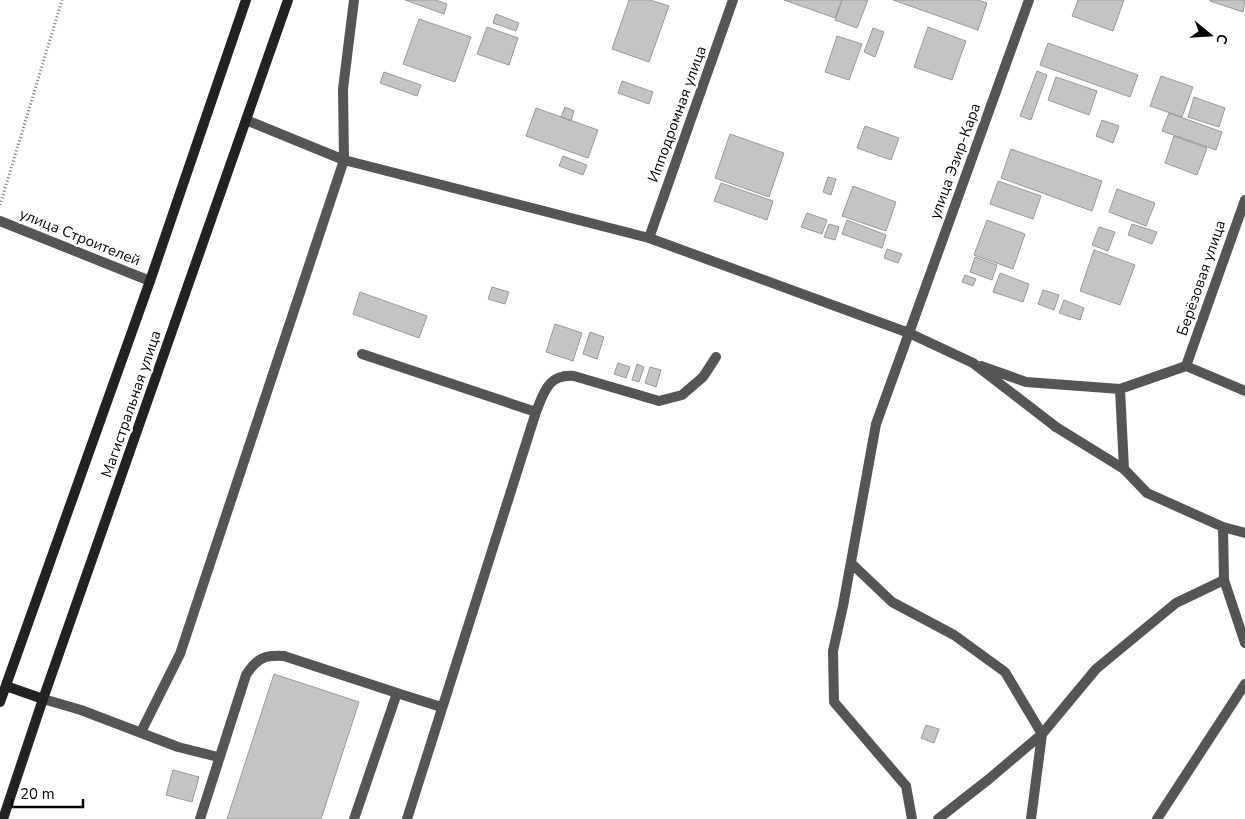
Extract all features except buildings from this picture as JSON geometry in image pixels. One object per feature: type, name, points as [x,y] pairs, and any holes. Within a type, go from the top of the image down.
[{"type":"main road","name":"Магистральная улица","points":[[0,702],[150,281],[246,0]]},
{"type":"main road","name":"Магистральная улица","points":[[3,819],[43,699],[288,0]]},
{"type":"main road","points":[[6,686],[43,699]]},
{"type":"street","points":[[141,732],[180,654],[344,160],[343,89],[354,0]]},
{"type":"street","name":"Ипподромная улица","points":[[649,238],[734,0]]},
{"type":"street","name":"улица Эзир-Кара","points":[[912,819],[906,786],[834,702],[833,651],[876,424],[1029,0]]},
{"type":"street","points":[[246,120],[344,160],[649,238],[909,333],[972,363],[1026,382],[1120,389],[1186,366],[1245,391]]},
{"type":"street","name":"Берёзовая улица","points":[[1186,366],[1245,200]]},
{"type":"street","name":"улица Строителей","points":[[0,221],[150,281]]},
{"type":"street","points":[[362,354],[536,412]]},
{"type":"street","points":[[407,819],[536,412],[547,386],[555,379],[564,375],[574,376],[659,402],[682,395],[703,377],[716,357]]},
{"type":"street","points":[[972,363],[1056,427],[1124,469],[1147,493],[1223,528],[1245,533]]},
{"type":"street","points":[[1120,389],[1124,469]]},
{"type":"street","points":[[1223,528],[1224,580],[1245,643]]},
{"type":"street","points":[[851,563],[892,602],[954,635],[1005,672],[1042,734],[1031,819]]},
{"type":"street","points":[[938,819],[1042,734],[1096,668],[1176,603],[1224,580]]},
{"type":"street","points":[[200,819],[218,757],[246,675],[255,662],[269,655],[284,656],[441,707]]},
{"type":"street","points":[[1156,819],[1245,684]]},
{"type":"street","points":[[354,819],[397,693]]},
{"type":"street","points":[[43,699],[81,710],[178,747],[218,757]]},
{"type":"path","points":[[0,205],[62,0]]}]
